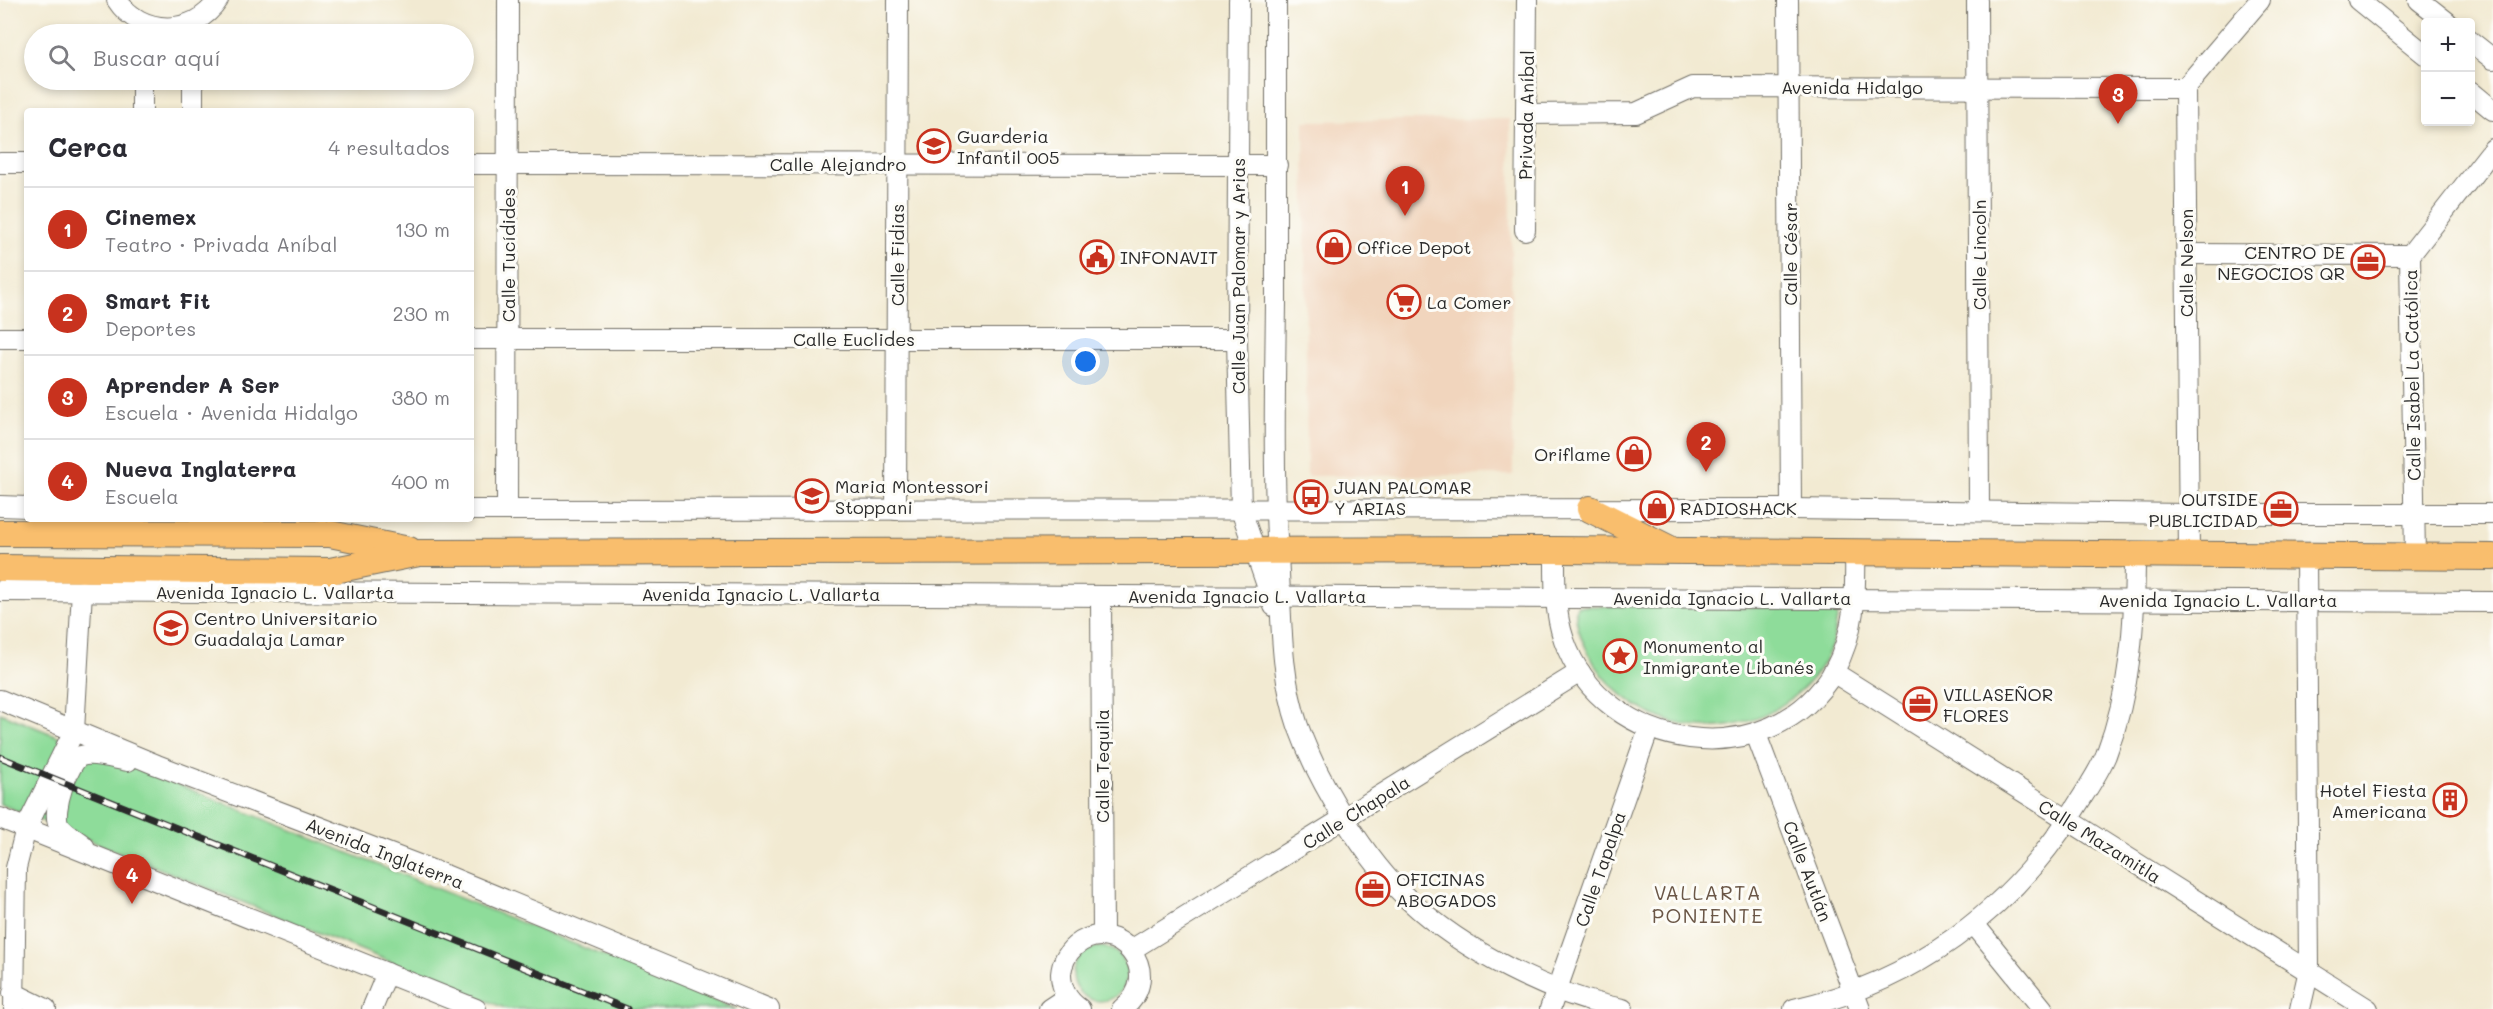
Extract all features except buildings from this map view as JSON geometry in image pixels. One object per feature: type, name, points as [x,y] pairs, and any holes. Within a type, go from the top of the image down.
[{"type":"main road","points":[[1590,509],[1674,551]]},
{"type":"main road","name":"Avenida Ignacio L. Vallarta","points":[[0,532],[330,534],[419,553]]},
{"type":"main road","name":"Avenida Ignacio L. Vallarta","points":[[0,568],[330,571],[419,553],[1555,550],[2493,557]]},
{"type":"street","points":[[117,0],[137,24]]},
{"type":"street","points":[[197,24],[218,0]]},
{"type":"street","name":"Calle Tucídides","points":[[507,510],[508,0]]},
{"type":"street","name":"Calle Fidias","points":[[896,510],[898,0]]},
{"type":"street","name":"Calle Juan Palomar y Arias","points":[[1239,0],[1237,339],[1241,510],[1265,550]]},
{"type":"street","name":"Calle Juan Palomar y Arias","points":[[1265,550],[1274,510],[1276,0]]},
{"type":"street","name":"Privada Aníbal","points":[[1524,230],[1527,0]]},
{"type":"street","name":"Calle César","points":[[1788,0],[1791,509]]},
{"type":"street","name":"Calle Lincoln","points":[[1977,0],[1979,511]]},
{"type":"street","points":[[2185,88],[2260,0]]},
{"type":"street","points":[[2358,0],[2421,51]]},
{"type":"street","points":[[2419,0],[2442,18]]},
{"type":"street","points":[[2475,45],[2493,59]]},
{"type":"street","name":"Avenida Hidalgo","points":[[1526,114],[1636,113],[1693,87],[2185,88]]},
{"type":"street","name":"Calle Nelson","points":[[2185,88],[2188,555]]},
{"type":"street","points":[[142,90],[142,108]]},
{"type":"street","points":[[193,90],[194,108]]},
{"type":"street","points":[[2475,96],[2493,110]]},
{"type":"street","name":"Calle Isabel La Católica","points":[[2415,557],[2410,255],[2493,149]]},
{"type":"street","points":[[0,164],[24,164]]},
{"type":"street","name":"Calle Alejandro","points":[[474,164],[1276,165]]},
{"type":"street","points":[[2186,254],[2410,255]]},
{"type":"street","points":[[0,338],[24,338]]},
{"type":"street","name":"Calle Euclides","points":[[474,339],[1237,339]]},
{"type":"street","points":[[0,507],[24,507]]},
{"type":"street","points":[[474,510],[1791,509],[2188,514],[2493,514]]},
{"type":"street","points":[[1265,550],[1280,619],[1284,666],[1298,724],[1318,773],[1376,863],[1408,899],[1480,952],[1557,989],[1623,1009]]},
{"type":"street","points":[[1555,550],[1555,597],[1564,641],[1580,672],[1622,712],[1649,728],[1682,739],[1720,740],[1756,734],[1783,721],[1807,703],[1833,672],[1850,631],[1856,598],[1855,552]]},
{"type":"street","points":[[1794,1009],[1857,1000],[1941,949],[1974,924],[2026,875],[2067,820],[2105,757],[2118,718],[2128,675],[2135,599],[2135,554]]},
{"type":"street","points":[[2300,1009],[2309,970],[2306,556]]},
{"type":"street","name":"Avenida Ignacio L. Vallarta","points":[[0,591],[2493,602]]},
{"type":"street","points":[[46,1009],[14,1001],[16,868],[26,828],[74,731],[82,591]]},
{"type":"street","name":"Calle Tequila","points":[[1101,596],[1103,936]]},
{"type":"street","name":"Calle Chapala","points":[[1131,950],[1580,672]]},
{"type":"street","name":"Calle Mazamitla","points":[[1833,672],[2368,1009]]},
{"type":"street","name":"Avenida Inglaterra","points":[[0,700],[157,765],[445,875],[769,1009]]},
{"type":"street","name":"Calle Tapalpa","points":[[1550,1009],[1649,728]]},
{"type":"street","name":"Calle Autlán","points":[[1756,734],[1857,1000]]},
{"type":"street","points":[[97,858],[58,825],[57,802],[74,762],[79,757],[87,755],[157,765]]},
{"type":"street","points":[[0,818],[476,1009]]},
{"type":"street","points":[[1974,924],[2043,1009]]},
{"type":"street","points":[[1049,1009],[1074,1003],[1061,973],[1070,950],[1085,940],[1103,936],[1123,943],[1137,960],[1140,983],[1137,994],[1122,1009]]},
{"type":"street","points":[[372,1009],[387,973]]},
{"type":"shaded area","points":[[1510,119],[1513,475],[1307,476],[1304,121]]},
{"type":"green space","points":[[1577,606],[1837,608],[1838,611],[1831,647],[1818,671],[1799,692],[1758,718],[1730,726],[1702,727],[1674,723],[1648,712],[1624,696],[1603,676],[1580,635]]},
{"type":"green space","points":[[0,713],[736,1009],[507,1009],[0,804]]},
{"type":"green space","points":[[1095,947],[1105,947],[1115,951],[1123,959],[1127,974],[1123,989],[1115,997],[1105,1001],[1095,1001],[1085,997],[1077,989],[1073,979],[1073,969],[1077,959],[1085,951]]},
{"type":"railway","points":[[0,757],[627,1009]]},
{"type":"place","name":"Aprender A Ser","points":[[2118,124]]},
{"type":"place","name":"Guarderia Infantil 005","points":[[934,146]]},
{"type":"place","name":"Cinemex","points":[[1405,216]]},
{"type":"place","name":"Office Depot","points":[[1334,247]]},
{"type":"place","name":"INFONAVIT","points":[[1097,257]]},
{"type":"place","name":"CENTRO DE NEGOCIOS QR","points":[[2368,262]]},
{"type":"place","name":"La Comer","points":[[1404,302]]},
{"type":"place","name":"Oriflame","points":[[1634,454]]},
{"type":"place","name":"Smart Fit","points":[[1706,472]]},
{"type":"place","name":"Maria Montessori Stoppani","points":[[812,496]]},
{"type":"place","name":"JUAN PALOMAR Y ARIAS","points":[[1311,497]]},
{"type":"place","name":"RADIOSHACK","points":[[1657,508]]},
{"type":"place","name":"OUTSIDE PUBLICIDAD","points":[[2281,509]]},
{"type":"place","name":"Centro Universitario Guadalaja Lamar","points":[[171,628]]},
{"type":"place","name":"Monumento al Inmigrante Libanés","points":[[1620,656]]},
{"type":"place","name":"VILLASEÑOR FLORES","points":[[1920,704]]},
{"type":"place","name":"Hotel Fiesta Americana","points":[[2450,800]]},
{"type":"place","name":"OFICINAS ABOGADOS","points":[[1373,889]]},
{"type":"place","name":"Nueva Inglaterra","points":[[132,904]]},
{"type":"district","name":"VALLARTA PONIENTE","points":[[1708,904]]}]
